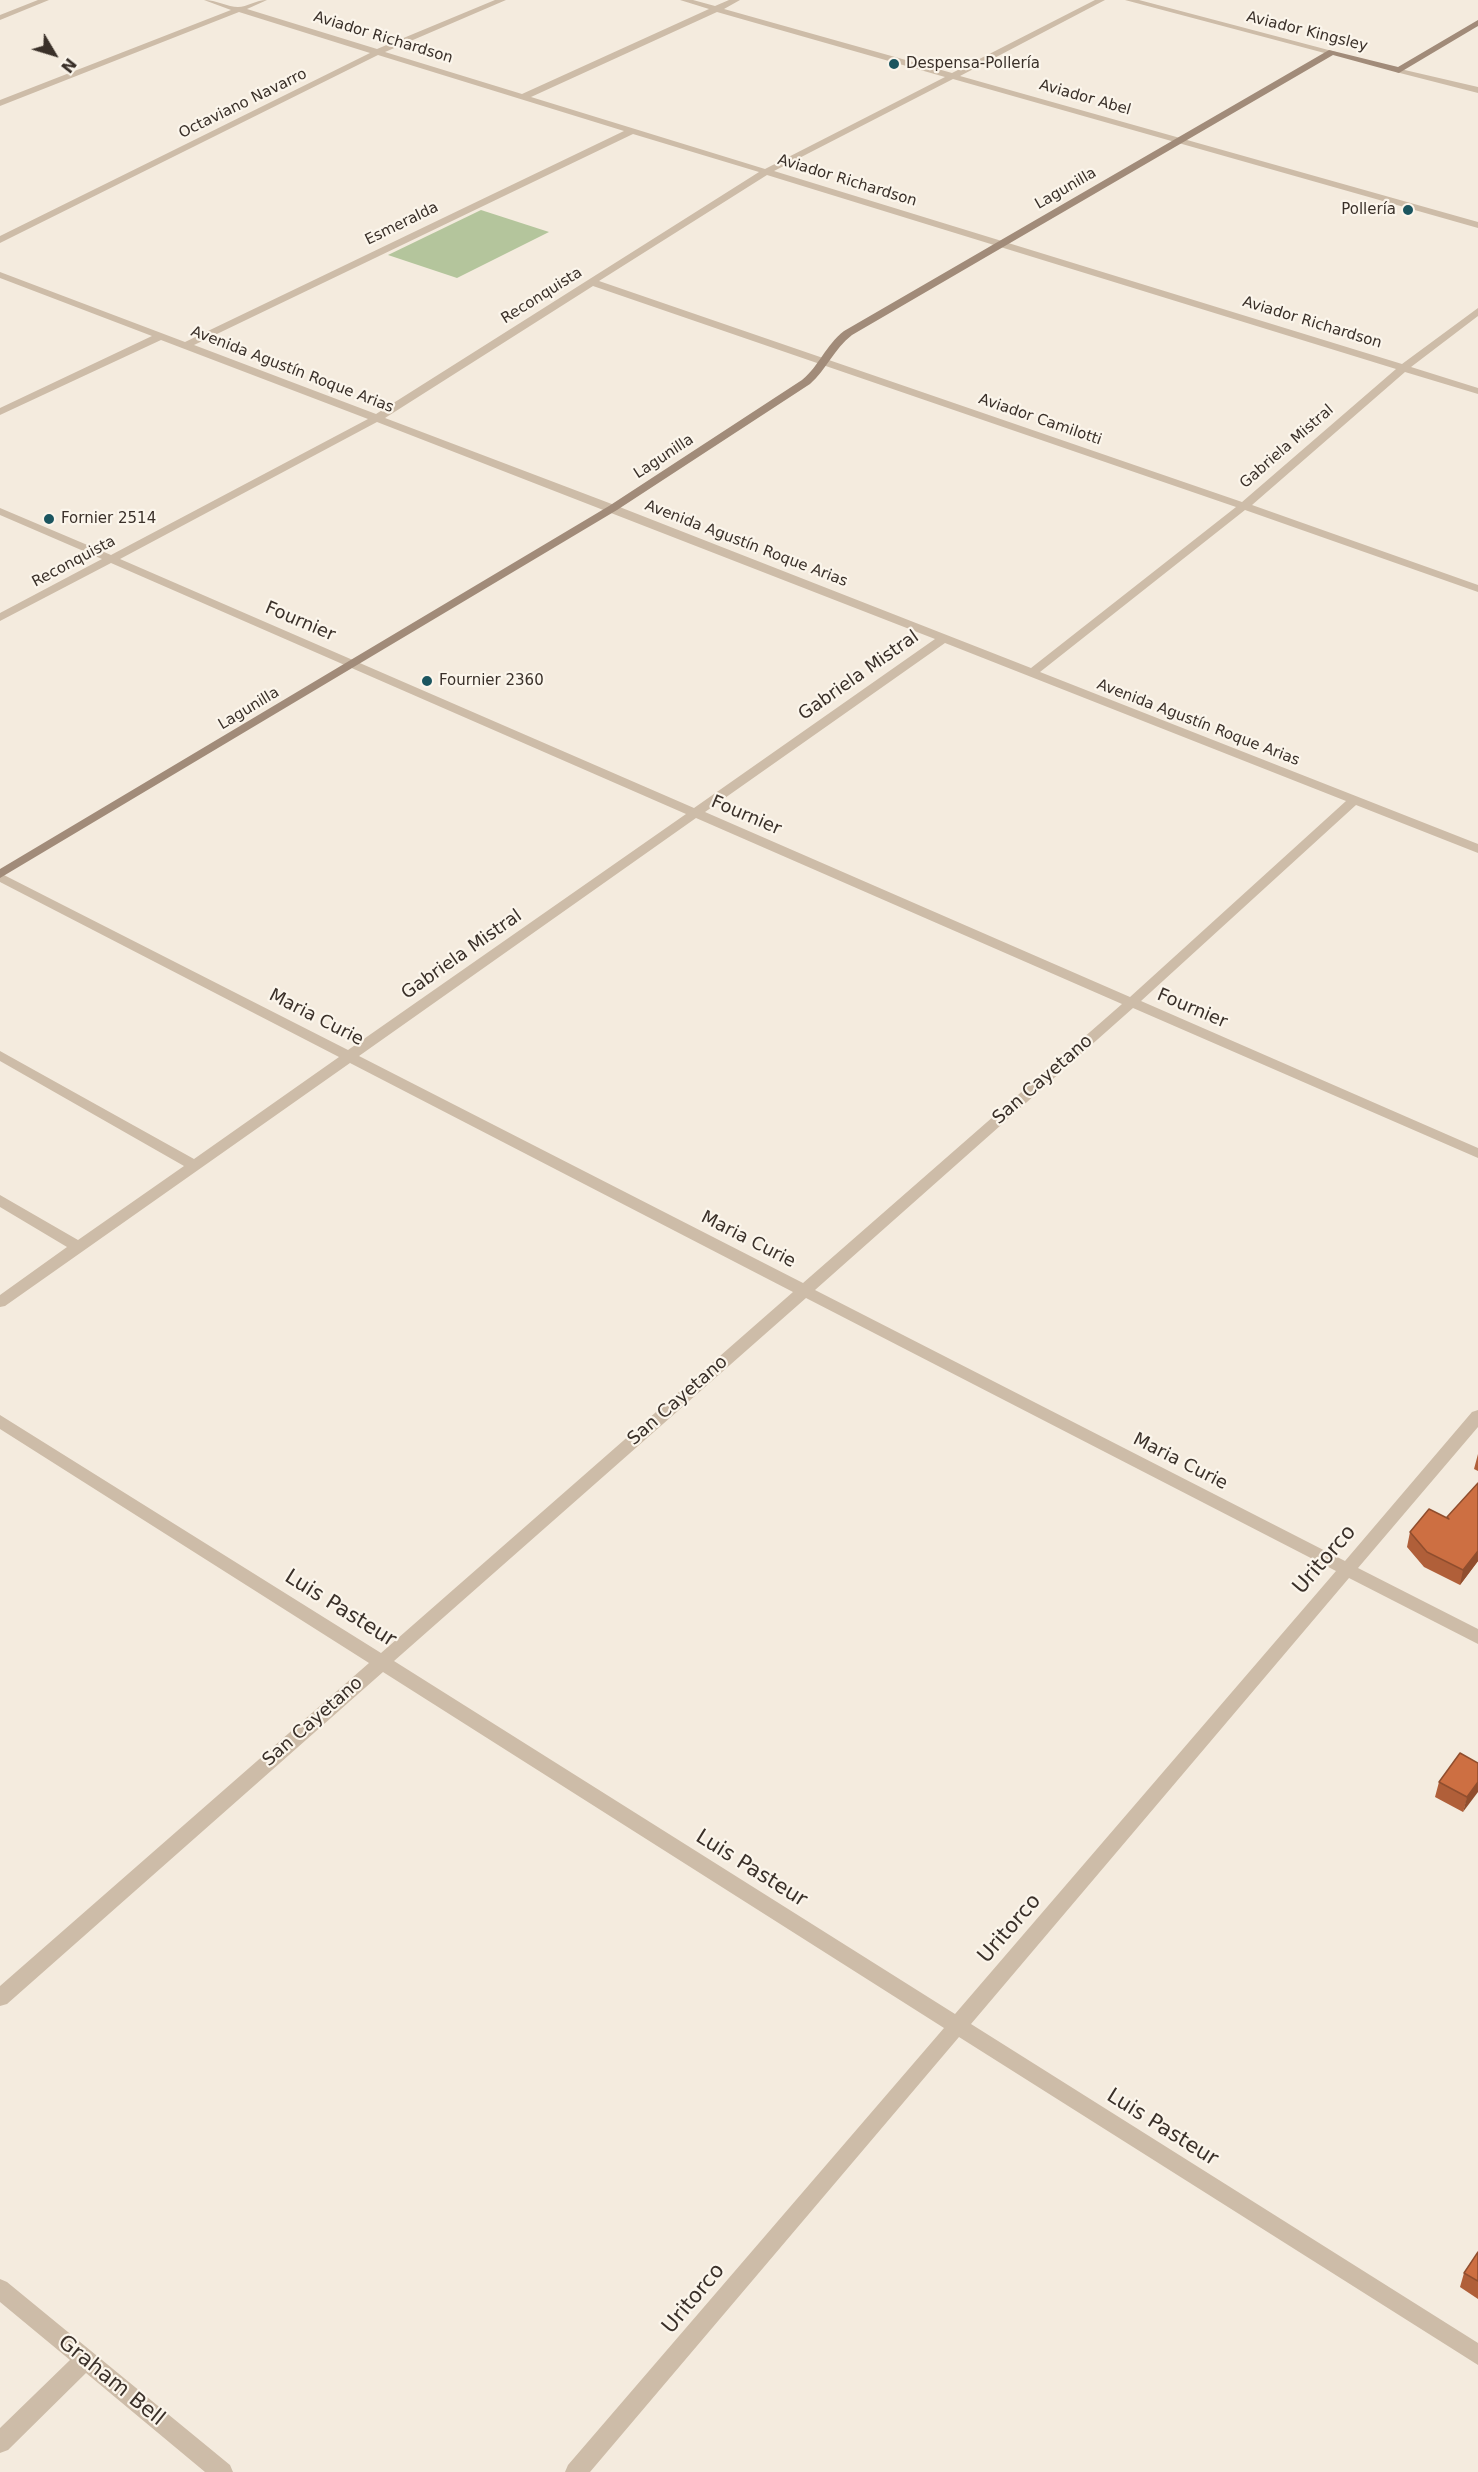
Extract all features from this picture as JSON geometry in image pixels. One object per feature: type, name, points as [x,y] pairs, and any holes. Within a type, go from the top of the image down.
[{"type":"main road","points":[[1400,70],[1478,22]]},
{"type":"main road","name":"Aviador Kingsley","points":[[1332,52],[1400,70]]},
{"type":"main road","name":"Lagunilla","points":[[0,876],[613,507],[806,382],[814,375],[834,344],[848,333],[1332,52]]},
{"type":"street","points":[[0,18],[45,0]]},
{"type":"street","name":"Aviador Richardson","points":[[208,0],[1478,391]]},
{"type":"street","points":[[0,103],[263,0]]},
{"type":"street","name":"Octaviano Navarro","points":[[0,240],[378,52],[502,0]]},
{"type":"street","name":"Aviador Abel","points":[[684,0],[1478,225]]},
{"type":"street","points":[[523,97],[736,0]]},
{"type":"street","name":"Reconquista","points":[[0,618],[377,418],[766,171],[1101,0]]},
{"type":"street","name":"Aviador Kingsley","points":[[1130,0],[1332,52]]},
{"type":"street","name":"Aviador Kingsley","points":[[1400,70],[1478,90]]},
{"type":"street","name":"Esmeralda","points":[[185,345],[633,130]]},
{"type":"street","name":"Avenida Agustín Roque Arias","points":[[0,275],[613,507],[1478,849]]},
{"type":"street","name":"Aviador Camilotti","points":[[592,282],[1244,506],[1478,590]]},
{"type":"street","name":"Gabriela Mistral","points":[[1031,674],[1244,506],[1406,367],[1478,310]]},
{"type":"street","points":[[0,412],[160,336]]},
{"type":"street","name":"Fournier","points":[[0,511],[1478,1153]]},
{"type":"street","name":"Gabriela Mistral","points":[[0,1302],[944,638]]},
{"type":"street","name":"San Cayetano","points":[[0,1998],[1131,1003],[1354,801]]},
{"type":"street","name":"Maria Curie","points":[[0,876],[1478,1637]]},
{"type":"street","points":[[0,1055],[194,1165]]},
{"type":"street","points":[[0,1200],[78,1247]]},
{"type":"street","name":"Uritorco","points":[[576,2472],[1478,1416]]},
{"type":"street","name":"Luis Pasteur","points":[[0,1421],[1478,2355]]},
{"type":"street","name":"Graham Bell","points":[[0,2289],[222,2472]]},
{"type":"street","points":[[0,2443],[85,2359]]},
{"type":"green space","points":[[481,210],[549,232],[457,278],[388,255]]},
{"type":"building","points":[[1478,1483],[1478,1551],[1463,1570],[1427,1552],[1410,1532],[1429,1509],[1449,1519],[1447,1517]]},
{"type":"building","points":[[1460,1753],[1478,1763],[1478,1782],[1467,1797],[1439,1782]]},
{"type":"building","points":[[1478,2252],[1478,2281],[1464,2273]]},
{"type":"place","name":"Despensa-Pollería","points":[[894,64]]},
{"type":"place","name":"Pollería","points":[[1408,210]]},
{"type":"place","name":"Fornier 2514","points":[[49,519]]},
{"type":"place","name":"Fournier 2360","points":[[427,681]]}]
